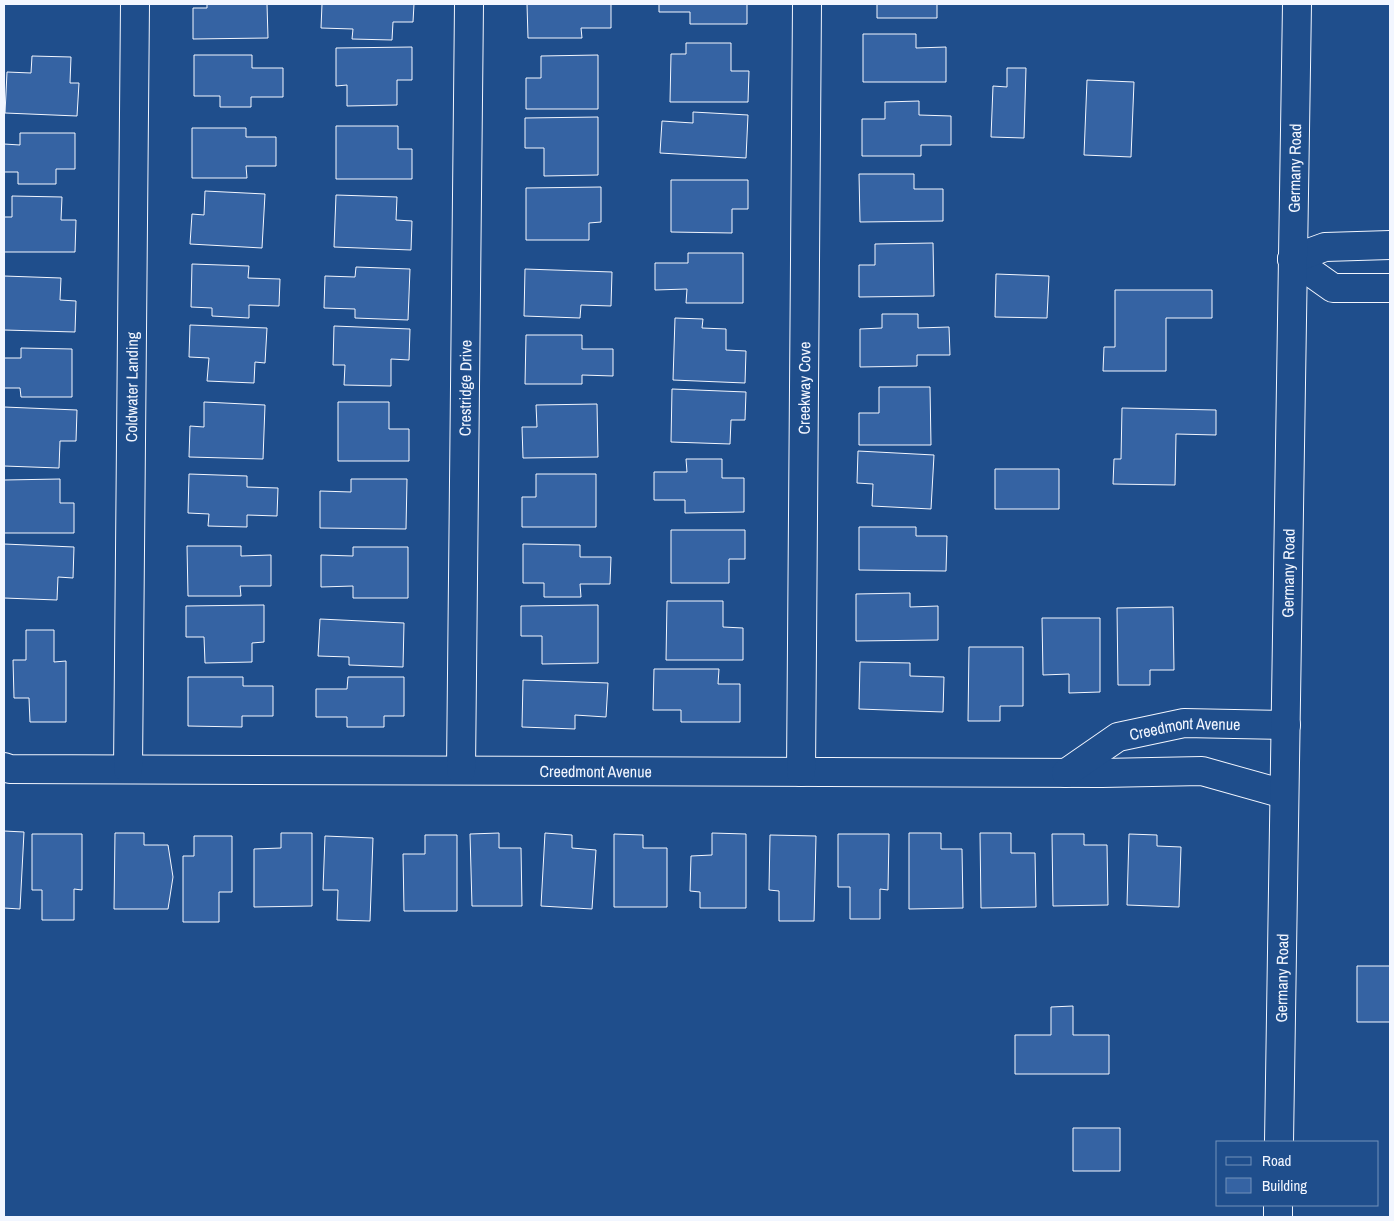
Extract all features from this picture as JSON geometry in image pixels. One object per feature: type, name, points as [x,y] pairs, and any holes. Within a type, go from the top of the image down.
[{"type":"street","name":"Coldwater Landing","points":[[128,770],[135,4]]},
{"type":"street","name":"Crestridge Drive","points":[[461,770],[469,4]]},
{"type":"street","name":"Creekway Cove","points":[[801,772],[807,4]]},
{"type":"street","name":"Germany Road","points":[[1279,1141],[1297,4]]},
{"type":"street","points":[[1292,259],[1325,247],[1390,245]]},
{"type":"street","points":[[1292,259],[1332,288],[1390,288]]},
{"type":"street","name":"Creedmont Avenue","points":[[1066,773],[1118,738],[1184,723],[1286,725]]},
{"type":"street","name":"Creedmont Avenue","points":[[4,767],[10,769],[128,770],[1066,773],[1202,771],[1284,794]]},
{"type":"building","points":[[207,4],[267,4],[268,38],[193,39],[193,8],[207,8]]},
{"type":"building","points":[[322,4],[414,4],[413,22],[393,22],[392,40],[352,39],[353,29],[321,28]]},
{"type":"building","points":[[527,4],[611,4],[611,28],[581,28],[582,38],[528,38]]},
{"type":"building","points":[[659,4],[747,4],[747,24],[690,24],[690,12],[659,12]]},
{"type":"building","points":[[877,4],[937,4],[937,18],[877,18]]},
{"type":"building","points":[[863,34],[916,34],[916,48],[946,47],[946,82],[863,82]]},
{"type":"building","points":[[686,43],[731,43],[731,71],[749,71],[748,102],[670,102],[671,54],[686,54]]},
{"type":"building","points":[[412,47],[412,80],[397,80],[397,105],[347,106],[347,85],[336,86],[336,48]]},
{"type":"building","points":[[194,55],[252,55],[252,68],[283,68],[283,97],[251,97],[251,107],[220,107],[220,96],[194,96]]},
{"type":"building","points":[[598,55],[598,109],[526,109],[526,78],[541,78],[541,56]]},
{"type":"building","points":[[32,56],[71,57],[70,83],[79,83],[77,116],[5,113],[7,72],[31,73]]},
{"type":"building","points":[[1007,68],[1026,68],[1024,138],[991,137],[993,86],[1007,87]]},
{"type":"building","points":[[1087,80],[1134,82],[1131,157],[1084,155]]},
{"type":"building","points":[[919,101],[919,115],[951,116],[951,145],[921,145],[921,156],[862,156],[862,119],[885,119],[885,102]]},
{"type":"building","points":[[693,112],[748,115],[746,158],[660,153],[662,121],[693,123]]},
{"type":"building","points":[[598,117],[598,175],[544,176],[544,148],[525,148],[525,118]]},
{"type":"building","points":[[336,126],[398,126],[398,149],[412,149],[412,179],[336,179]]},
{"type":"building","points":[[192,128],[246,128],[246,137],[276,137],[276,166],[246,166],[247,178],[192,178]]},
{"type":"building","points":[[20,133],[75,133],[75,169],[56,169],[56,184],[18,184],[18,172],[4,172],[4,144],[20,145]]},
{"type":"building","points":[[859,174],[914,174],[914,189],[943,189],[943,221],[860,222]]},
{"type":"building","points":[[671,180],[748,180],[748,209],[732,209],[732,233],[671,232]]},
{"type":"building","points":[[601,187],[601,222],[589,223],[589,240],[526,240],[526,188]]},
{"type":"building","points":[[205,191],[265,194],[262,248],[190,244],[192,214],[204,215]]},
{"type":"building","points":[[336,195],[397,197],[396,220],[412,221],[411,250],[334,247]]},
{"type":"building","points":[[12,196],[62,197],[61,220],[76,220],[75,252],[4,252],[4,217],[12,217]]},
{"type":"building","points":[[933,243],[934,296],[859,297],[859,265],[875,265],[875,244]]},
{"type":"building","points":[[688,253],[743,253],[743,303],[686,303],[687,289],[655,290],[655,263],[688,263]]},
{"type":"building","points":[[192,264],[249,266],[248,278],[280,279],[279,306],[249,305],[249,318],[212,316],[212,308],[191,307]]},
{"type":"building","points":[[356,267],[410,269],[408,320],[355,318],[355,309],[324,308],[325,276],[355,277]]},
{"type":"building","points":[[525,269],[612,272],[611,306],[581,305],[580,318],[524,316]]},
{"type":"building","points":[[996,274],[1049,276],[1047,318],[995,317]]},
{"type":"building","points":[[4,276],[61,278],[60,300],[76,301],[75,332],[4,330]]},
{"type":"building","points":[[1115,290],[1212,290],[1212,318],[1166,318],[1166,371],[1103,371],[1104,347],[1115,347]]},
{"type":"building","points":[[882,314],[918,314],[918,328],[949,327],[950,355],[917,355],[917,366],[860,367],[860,329],[882,328]]},
{"type":"building","points":[[675,318],[703,319],[702,328],[726,329],[726,350],[746,351],[745,383],[673,380]]},
{"type":"building","points":[[190,325],[267,328],[265,363],[255,362],[254,383],[207,381],[209,358],[189,357]]},
{"type":"building","points":[[334,326],[410,329],[409,360],[391,359],[391,386],[344,385],[345,365],[333,365]]},
{"type":"building","points":[[526,335],[582,335],[582,349],[613,349],[613,376],[582,375],[582,384],[525,384]]},
{"type":"building","points":[[21,348],[72,349],[72,397],[21,397],[20,388],[4,388],[4,358],[21,358]]},
{"type":"building","points":[[879,387],[930,387],[931,445],[859,445],[859,413],[879,413]]},
{"type":"building","points":[[672,389],[746,392],[745,420],[731,420],[730,444],[671,442]]},
{"type":"building","points":[[204,402],[265,405],[263,459],[189,457],[190,426],[204,427]]},
{"type":"building","points":[[338,402],[389,402],[389,429],[409,429],[409,461],[338,461]]},
{"type":"building","points":[[597,404],[598,457],[523,458],[522,427],[537,427],[536,405]]},
{"type":"building","points":[[4,407],[77,410],[76,441],[60,441],[59,468],[4,466]]},
{"type":"building","points":[[1122,408],[1216,410],[1216,435],[1176,434],[1175,485],[1113,484],[1114,459],[1121,459]]},
{"type":"building","points":[[858,451],[934,455],[931,509],[872,506],[873,484],[857,483]]},
{"type":"building","points":[[686,459],[722,459],[722,478],[744,478],[744,512],[685,513],[685,500],[654,500],[654,472],[687,472]]},
{"type":"building","points":[[995,469],[1059,469],[1059,509],[995,509]]},
{"type":"building","points":[[189,474],[247,476],[247,487],[278,488],[277,516],[247,515],[247,527],[208,526],[209,514],[188,513]]},
{"type":"building","points":[[536,474],[596,474],[596,527],[522,527],[522,497],[536,497]]},
{"type":"building","points":[[60,479],[60,503],[74,503],[74,533],[4,533],[4,480]]},
{"type":"building","points":[[351,479],[407,479],[406,529],[320,528],[320,491],[351,492]]},
{"type":"building","points":[[859,527],[916,527],[916,536],[947,536],[946,571],[859,570]]},
{"type":"building","points":[[671,530],[745,530],[745,559],[729,559],[729,583],[671,583]]},
{"type":"building","points":[[4,544],[74,547],[73,578],[58,577],[57,600],[4,598]]},
{"type":"building","points":[[523,544],[580,545],[580,557],[611,557],[610,584],[580,584],[581,597],[544,597],[544,583],[523,583]]},
{"type":"building","points":[[187,546],[241,546],[241,556],[271,555],[271,586],[240,586],[241,596],[188,596]]},
{"type":"building","points":[[353,547],[408,547],[408,598],[353,598],[353,586],[321,587],[321,555],[353,556]]},
{"type":"building","points":[[910,593],[910,607],[938,606],[938,640],[856,641],[856,594]]},
{"type":"building","points":[[667,601],[723,601],[723,627],[743,628],[743,660],[666,660]]},
{"type":"building","points":[[264,605],[264,642],[252,643],[252,662],[205,663],[204,637],[186,637],[186,606]]},
{"type":"building","points":[[598,605],[598,663],[542,664],[542,636],[521,636],[521,606]]},
{"type":"building","points":[[1173,607],[1174,670],[1150,670],[1150,685],[1118,685],[1117,608]]},
{"type":"building","points":[[1042,618],[1100,618],[1100,692],[1069,693],[1069,674],[1043,675]]},
{"type":"building","points":[[320,619],[404,623],[403,667],[349,665],[349,657],[318,656]]},
{"type":"building","points":[[26,630],[54,630],[54,662],[66,661],[66,722],[30,722],[29,698],[14,698],[13,660],[26,660]]},
{"type":"building","points":[[969,647],[1023,647],[1023,706],[1000,706],[1000,721],[968,721]]},
{"type":"building","points":[[860,662],[910,663],[910,676],[944,677],[943,712],[859,709]]},
{"type":"building","points":[[654,669],[719,669],[718,684],[740,684],[740,722],[681,722],[681,710],[653,710]]},
{"type":"building","points":[[188,677],[243,677],[243,686],[273,686],[273,716],[242,716],[242,727],[188,726]]},
{"type":"building","points":[[348,677],[404,677],[404,716],[384,716],[384,727],[347,727],[347,717],[316,717],[316,689],[347,689]]},
{"type":"building","points":[[523,680],[608,683],[606,717],[575,715],[575,729],[522,727]]},
{"type":"building","points":[[4,831],[24,832],[20,909],[4,908]]},
{"type":"building","points":[[115,833],[144,833],[144,845],[168,845],[173,877],[168,909],[114,909]]},
{"type":"building","points":[[281,833],[312,833],[312,906],[254,907],[254,849],[281,848]]},
{"type":"building","points":[[499,833],[499,848],[521,848],[522,906],[472,906],[470,834]]},
{"type":"building","points":[[545,833],[572,835],[572,848],[596,850],[592,909],[541,906]]},
{"type":"building","points":[[712,833],[746,834],[746,908],[700,908],[700,892],[690,891],[691,856],[712,855]]},
{"type":"building","points":[[909,833],[941,833],[941,849],[962,849],[963,908],[909,909]]},
{"type":"building","points":[[980,833],[1011,833],[1011,853],[1035,853],[1036,907],[981,908]]},
{"type":"building","points":[[32,834],[82,834],[82,890],[74,889],[74,920],[42,920],[42,890],[32,890]]},
{"type":"building","points":[[614,834],[643,835],[643,848],[667,848],[667,907],[614,907]]},
{"type":"building","points":[[838,834],[889,834],[888,890],[880,889],[880,919],[850,919],[850,887],[838,887]]},
{"type":"building","points":[[1052,834],[1084,834],[1084,845],[1107,845],[1108,905],[1053,906]]},
{"type":"building","points":[[1129,834],[1157,835],[1157,846],[1181,847],[1179,907],[1127,905]]},
{"type":"building","points":[[425,835],[457,835],[457,911],[404,911],[403,854],[425,854]]},
{"type":"building","points":[[770,835],[816,836],[814,921],[779,921],[779,891],[769,890]]},
{"type":"building","points":[[194,836],[232,836],[232,892],[219,892],[219,922],[183,922],[183,856],[194,856]]},
{"type":"building","points":[[325,836],[373,838],[370,921],[337,920],[338,890],[323,890]]},
{"type":"building","points":[[1357,966],[1390,966],[1390,1022],[1357,1022]]},
{"type":"building","points":[[1073,1006],[1073,1035],[1109,1035],[1109,1074],[1015,1074],[1015,1035],[1051,1035],[1051,1007]]},
{"type":"building","points":[[1073,1128],[1120,1128],[1120,1171],[1073,1171]]}]
